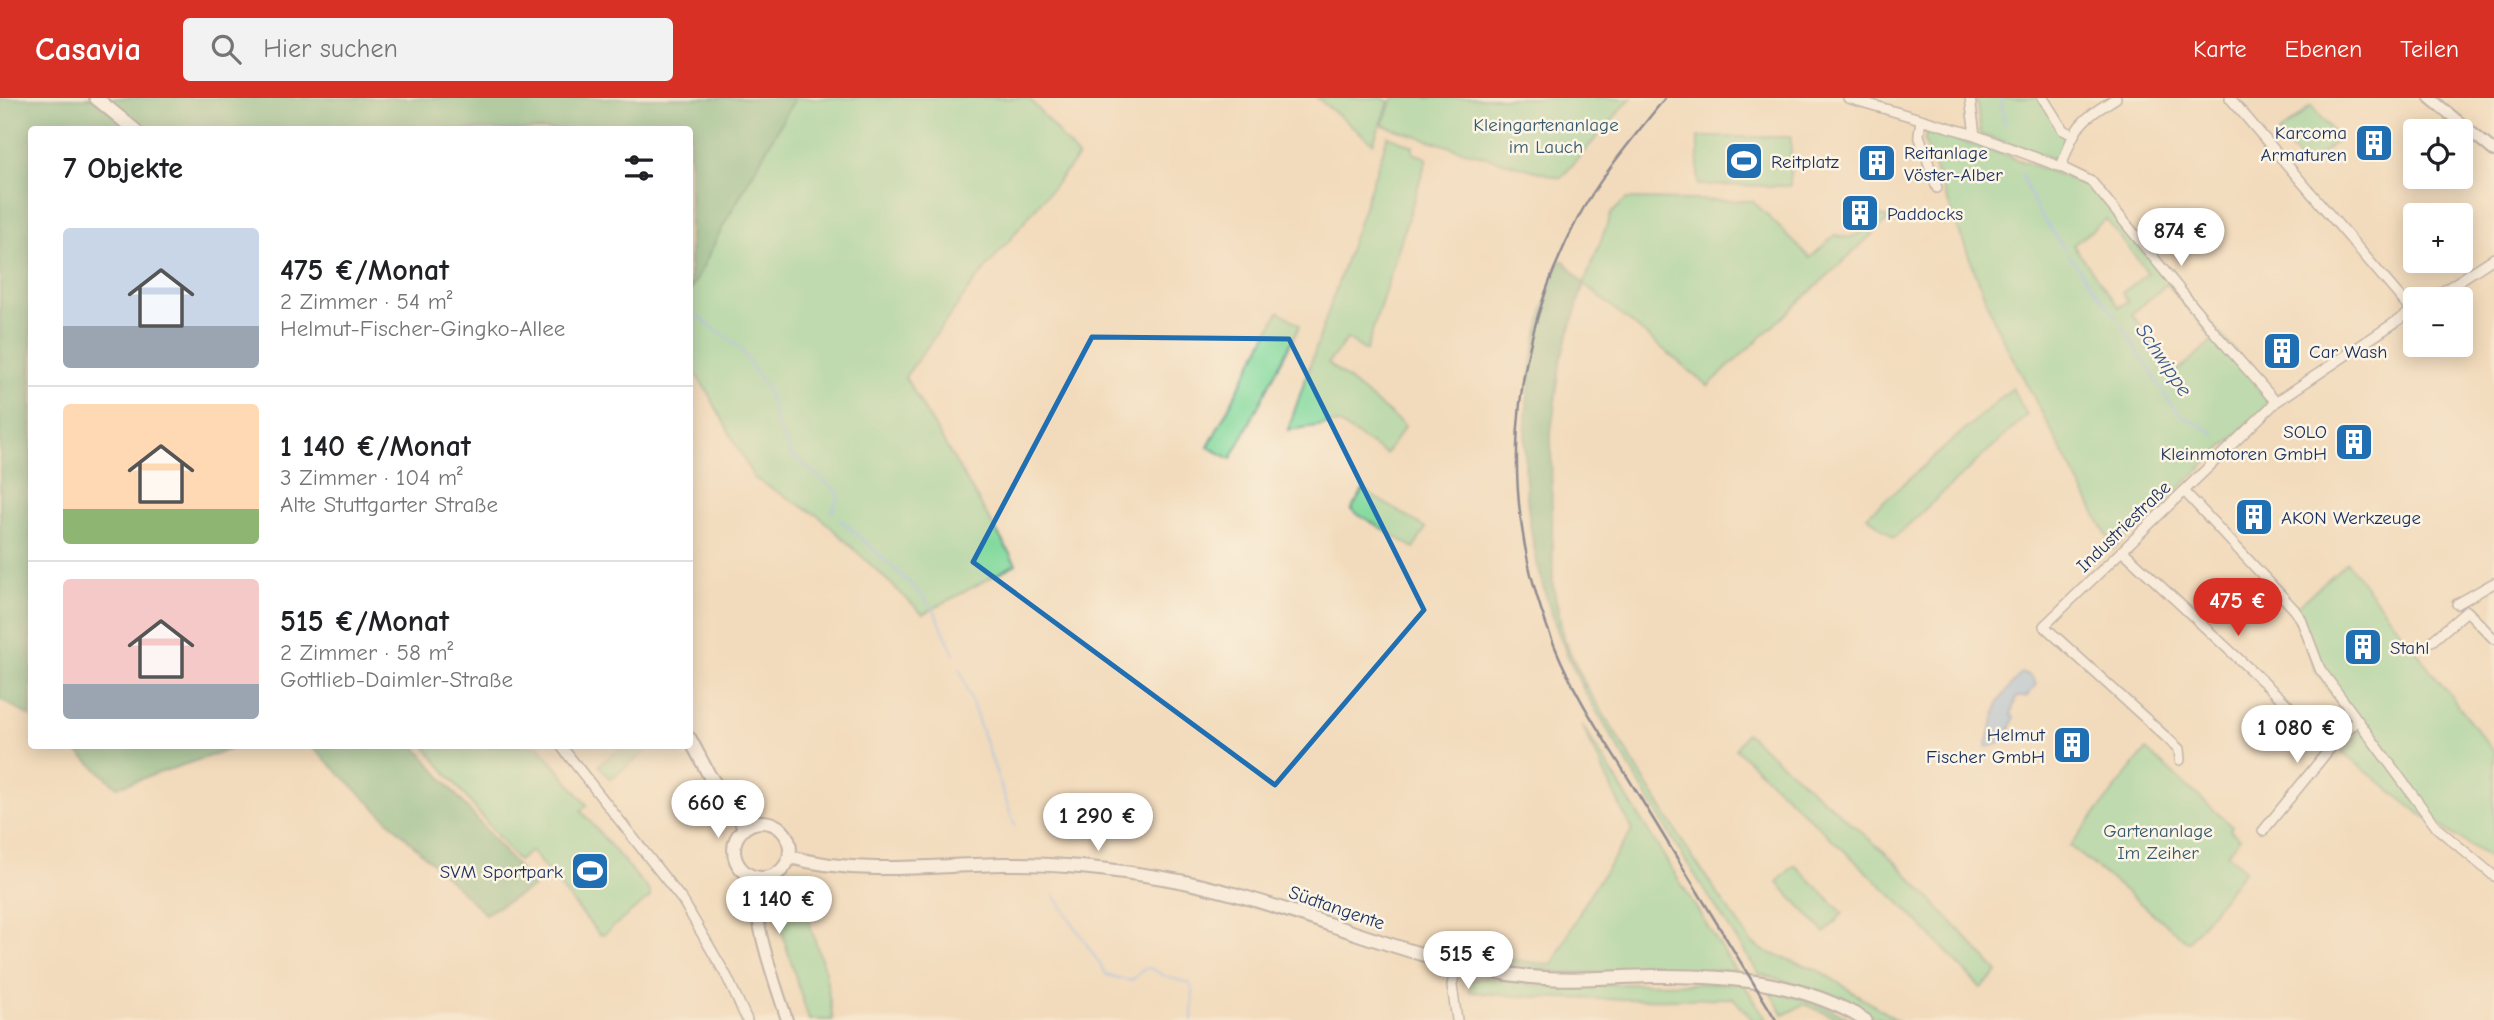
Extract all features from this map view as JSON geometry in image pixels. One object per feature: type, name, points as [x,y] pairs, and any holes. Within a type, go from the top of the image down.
[{"type":"main road","points":[[96,98],[130,126]]},
{"type":"main road","points":[[693,745],[709,775],[745,827]]},
{"type":"main road","points":[[761,822],[778,827],[789,840],[790,857],[781,872],[774,876],[757,878],[748,875],[736,861],[734,843],[745,827],[761,822]]},
{"type":"main road","name":"Südtangente","points":[[790,857],[813,863],[862,867],[1039,865],[1165,878],[1264,903],[1387,944],[1490,971],[1561,979],[1704,976],[1739,979],[1812,996],[1866,1020]]},
{"type":"street","points":[[1848,98],[1975,135],[2062,167],[2092,182],[2215,333],[2276,402]]},
{"type":"street","points":[[1970,98],[1975,135]]},
{"type":"street","points":[[2043,98],[2063,130],[2073,135]]},
{"type":"street","points":[[2062,167],[2073,135],[2086,117],[2116,98]]},
{"type":"street","points":[[2230,98],[2403,298]]},
{"type":"street","points":[[2430,98],[2494,150]]},
{"type":"street","points":[[1921,119],[1919,135],[1937,188]]},
{"type":"street","points":[[2449,287],[2494,258]]},
{"type":"street","name":"Industriestraße","points":[[2180,760],[2179,749],[2044,626],[2276,402],[2403,317]]},
{"type":"street","points":[[2184,491],[2294,609],[2301,619],[2320,669],[2437,828],[2490,873],[2494,860]]},
{"type":"street","points":[[2123,551],[2332,746]]},
{"type":"street","points":[[2457,604],[2494,583]]},
{"type":"street","points":[[2432,642],[2467,611],[2494,639]]},
{"type":"street","points":[[2263,831],[2356,720]]},
{"type":"street","points":[[563,749],[683,901],[727,977],[747,1020]]},
{"type":"street","points":[[757,878],[756,905],[759,924],[788,1020]]},
{"type":"street","points":[[1456,964],[1452,986],[1457,1020]]},
{"type":"highlighted area","points":[[1092,337],[1289,339],[1424,610],[1275,785],[973,562]]},
{"type":"green space","points":[[0,98],[795,98],[722,228],[693,286],[693,126],[28,126],[28,715],[0,699]]},
{"type":"green space","points":[[795,98],[1029,98],[1078,157],[973,284],[905,377],[1016,564],[923,614],[820,517],[754,478],[693,370],[693,286],[722,228]]},
{"type":"green space","points":[[1317,98],[1383,98],[1389,102],[1373,143]]},
{"type":"green space","name":"Kleingartenanlage im Lauch","points":[[1393,98],[1631,98],[1561,178],[1382,125]]},
{"type":"green space","points":[[1976,98],[2040,98],[2066,139],[2058,160],[1981,135]]},
{"type":"green space","points":[[2311,106],[2339,139],[2305,167],[2278,134]]},
{"type":"green space","points":[[1927,132],[1982,147],[2093,187],[2276,398],[2114,549],[1997,328],[1924,141]],"holes":[[[2106,219],[2148,273],[2122,293],[2128,301],[2119,307],[2073,245]],[[2167,284],[2214,340],[2177,371],[2132,314]]]},
{"type":"green space","points":[[1388,136],[1413,146],[1413,153],[1427,158],[1366,351],[1347,339],[1328,363],[1405,426],[1386,454],[1338,423],[1288,430]]},
{"type":"green space","name":"Reitplatz","points":[[1698,137],[1791,137],[1790,186],[1698,185]]},
{"type":"green space","points":[[1626,199],[1753,201],[1810,258],[1835,235],[1854,236],[1881,216],[1890,218],[1708,386],[1584,284],[1611,214]]},
{"type":"green space","points":[[1560,261],[1564,261],[1584,284],[1561,358],[1551,433],[1553,585],[1564,640],[1586,686],[1582,687],[1565,651],[1541,578],[1527,503],[1525,465],[1529,386],[1534,354],[1544,307]]},
{"type":"green space","points":[[1279,311],[1300,325],[1231,459],[1208,447]]},
{"type":"green space","points":[[2012,388],[2027,415],[1894,538],[1867,516]]},
{"type":"green space","points":[[1363,490],[1426,528],[1414,548],[1351,510]]},
{"type":"green space","points":[[2347,562],[2494,752],[2494,850],[2488,857],[2416,811],[2342,752],[2358,733],[2315,669],[2294,609]]},
{"type":"green space","points":[[1586,686],[1689,852],[1751,942],[1764,951],[1818,970],[1897,1020],[1873,1016],[1832,996],[1759,974],[1684,858],[1582,687]]},
{"type":"green space","points":[[1582,725],[1735,970],[1565,973],[1468,958],[1468,954],[1552,965],[1589,895],[1632,831]]},
{"type":"green space","points":[[1746,733],[1895,861],[1998,972],[1981,988],[1899,902],[1736,749]]},
{"type":"green space","points":[[74,749],[231,749],[117,787]]},
{"type":"green space","points":[[314,749],[418,749],[534,887],[485,914]]},
{"type":"green space","points":[[427,749],[541,749],[587,805],[581,811],[650,892],[650,897],[603,935],[599,934],[531,851],[518,861]]},
{"type":"green space","points":[[620,749],[644,749],[646,752],[610,779],[599,765]]},
{"type":"green space","name":"Gartenanlage Im Zeiher","points":[[2146,750],[2232,826],[2230,830],[2240,838],[2227,854],[2245,870],[2188,942],[2070,846]]},
{"type":"green space","points":[[1795,865],[1843,913],[1825,933],[1777,882]]},
{"type":"green space","points":[[799,892],[825,971],[833,1020],[809,1020],[772,901]]},
{"type":"green space","points":[[1483,977],[1536,985],[1743,983],[1767,1020],[1753,1020],[1733,998],[1569,998],[1470,992],[1469,981]]},
{"type":"green space","points":[[1767,988],[1818,1004],[1854,1020],[1842,1020],[1804,1004],[1784,1015]]},
{"type":"water","points":[[2021,673],[2031,676],[2036,686],[2026,697],[2016,697],[2011,715],[2014,717],[2013,723],[2002,741],[1986,747],[1999,701]]},
{"type":"waterway","name":"Schwippe","points":[[2001,98],[2005,125]]},
{"type":"waterway","name":"Schwippe","points":[[2021,174],[2038,211],[2064,249]]},
{"type":"waterway","name":"Schwippe","points":[[2068,254],[2116,317]]},
{"type":"waterway","points":[[693,313],[740,348],[768,392],[779,431],[791,454],[839,495],[832,512]]},
{"type":"waterway","name":"Schwippe","points":[[2122,326],[2173,407],[2216,434]]},
{"type":"waterway","points":[[840,519],[913,586],[934,610],[954,654]]},
{"type":"waterway","points":[[960,669],[1015,826]]},
{"type":"waterway","points":[[1054,895],[1107,975],[1131,981],[1144,969],[1150,968],[1167,977],[1189,983],[1193,990],[1192,1020]]},
{"type":"railway","points":[[1665,98],[1587,202],[1554,269],[1536,322],[1524,376],[1518,430],[1518,484],[1524,539],[1536,593],[1571,682],[1776,1020]]},
{"type":"place","name":"Karcoma Armaturen","points":[[2374,143]]},
{"type":"place","name":"Reitplatz","points":[[1744,161]]},
{"type":"place","name":"Reitanlage Vöster-Alber","points":[[1877,163]]},
{"type":"place","name":"Paddocks","points":[[1860,213]]},
{"type":"place","name":"Car Wash","points":[[2282,351]]},
{"type":"place","name":"SOLO Kleinmotoren GmbH","points":[[2354,442]]},
{"type":"place","name":"AKON Werkzeuge","points":[[2254,517]]},
{"type":"place","name":"Stahl","points":[[2363,647]]},
{"type":"place","name":"Helmut Fischer GmbH","points":[[2072,745]]},
{"type":"place","name":"SVM Sportpark","points":[[590,871]]}]
